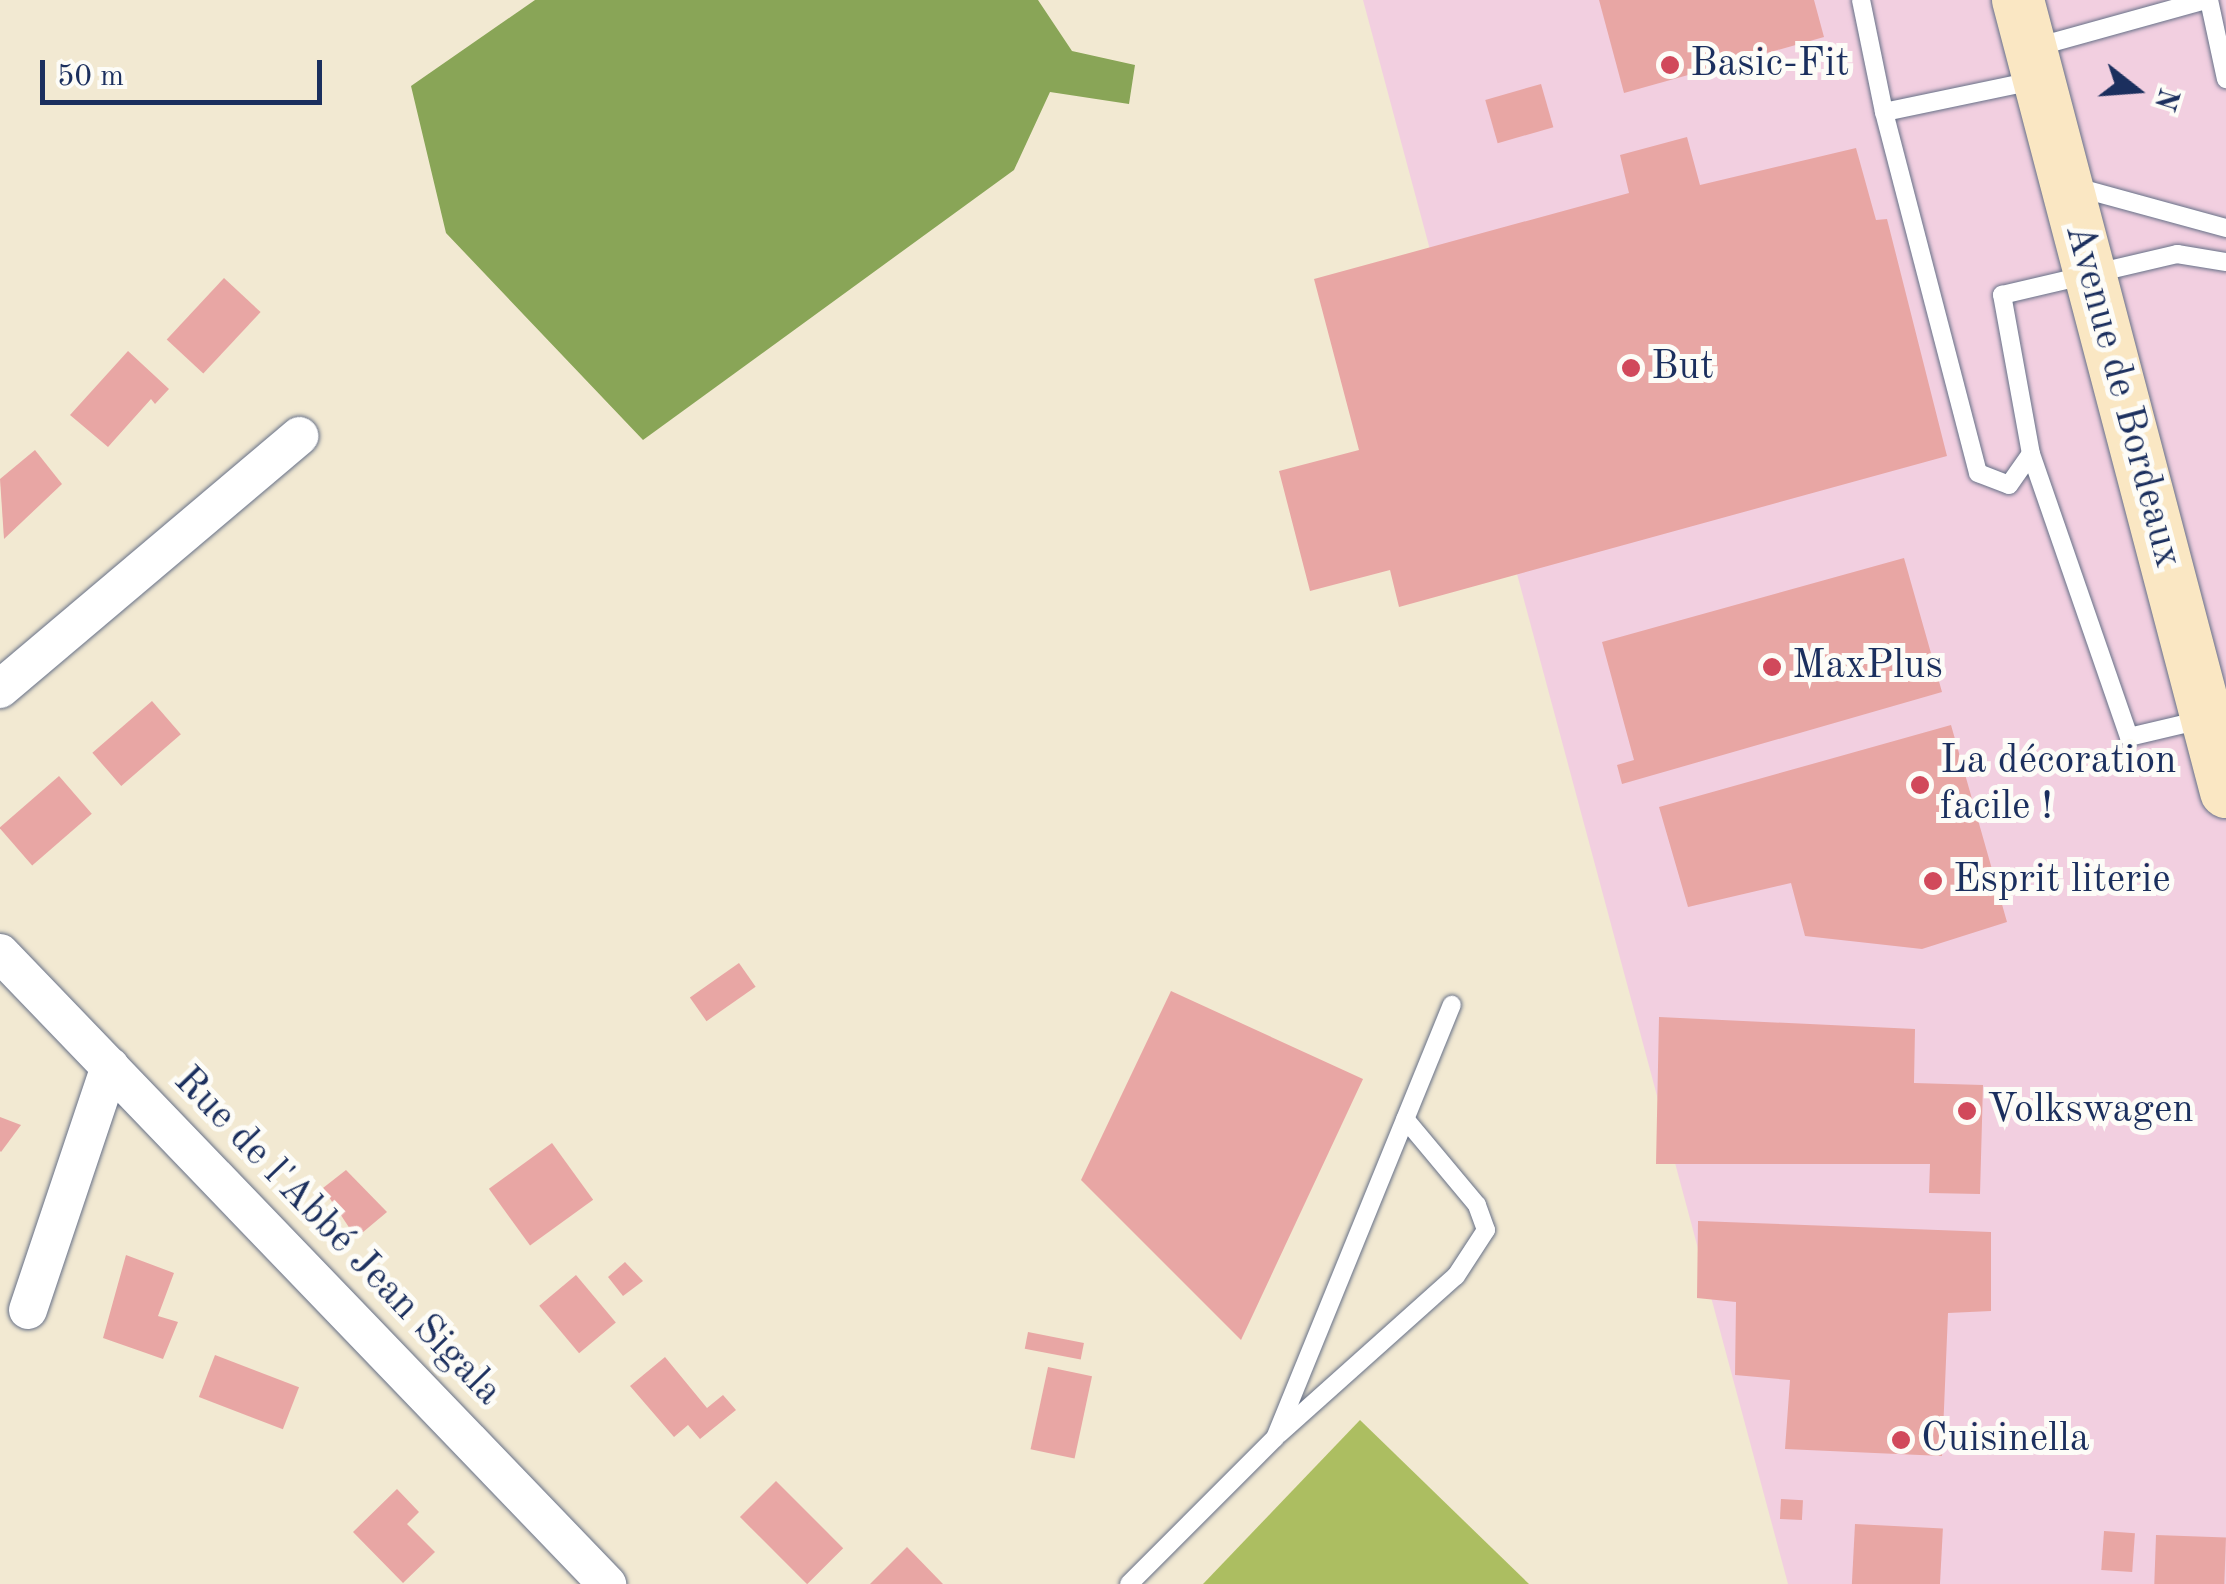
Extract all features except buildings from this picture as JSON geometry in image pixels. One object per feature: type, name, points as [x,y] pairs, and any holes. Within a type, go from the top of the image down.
[{"type":"main road","name":"Avenue de Bordeaux","points":[[2027,29],[2226,792]]},
{"type":"street","points":[[0,690],[299,436]]},
{"type":"street","name":"Rue de l'Abbé Jean Sigala","points":[[0,953],[607,1584]]},
{"type":"street","points":[[28,1310],[110,1066]]},
{"type":"lane","points":[[1861,0],[1884,112],[1978,473],[2010,485],[2031,454]]},
{"type":"lane","points":[[1884,112],[2027,29],[2207,0],[2226,79]]},
{"type":"lane","points":[[2066,184],[2226,228]]},
{"type":"lane","points":[[2206,718],[2130,737],[2031,454],[2002,296],[2088,272],[2177,254],[2226,262]]},
{"type":"lane","points":[[1274,1438],[1452,1004]]},
{"type":"lane","points":[[1129,1584],[1274,1438],[1456,1276],[1486,1230],[1477,1206],[1405,1118]]},
{"type":"shaded area","points":[[1363,0],[2226,0],[2226,1584],[1788,1584]]},
{"type":"green space","points":[[535,0],[1038,0],[1072,51],[1135,65],[1129,104],[1050,92],[1014,170],[643,440],[446,233],[411,86]]},
{"type":"green space","points":[[1360,1420],[1529,1584],[1203,1584]]},
{"type":"place","name":"Basic-Fit","points":[[1670,65]]},
{"type":"place","name":"But","points":[[1631,368]]},
{"type":"place","name":"MaxPlus","points":[[1772,667]]},
{"type":"place","name":"La décoration facile !","points":[[1920,785]]},
{"type":"place","name":"Esprit literie","points":[[1933,881]]},
{"type":"place","name":"Volkswagen","points":[[1967,1111]]},
{"type":"place","name":"Cuisinella","points":[[1901,1440]]}]
